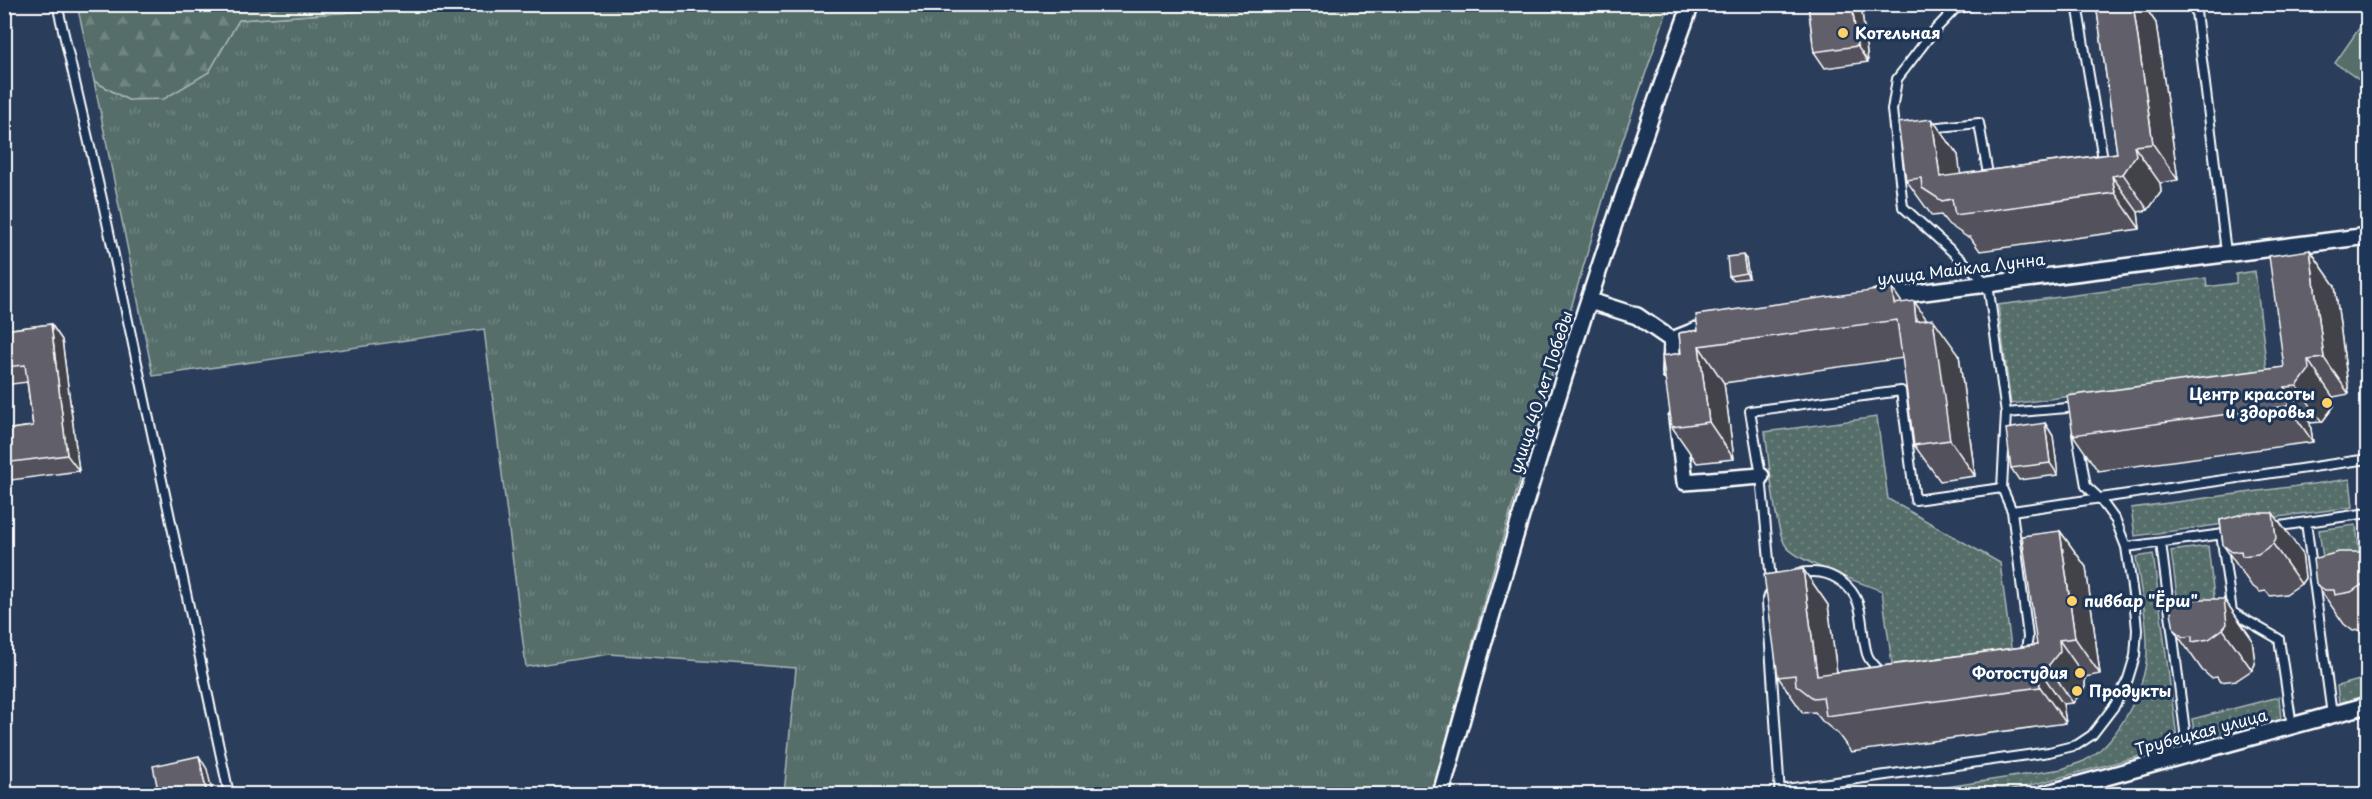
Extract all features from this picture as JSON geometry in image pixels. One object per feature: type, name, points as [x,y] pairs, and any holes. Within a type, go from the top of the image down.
[{"type":"street","name":"улица 40 лет Победы","points":[[1441,795],[1490,616],[1538,456],[1648,122],[1690,4]]},
{"type":"street","name":"улица Майкла Лунна","points":[[1861,300],[2226,252],[2284,253],[2367,236]]},
{"type":"street","points":[[1590,301],[1637,316],[1672,340]]},
{"type":"street","points":[[1672,340],[1713,324]]},
{"type":"street","points":[[1672,340],[1670,365],[1685,482],[1761,476]]},
{"type":"street","name":"Трубецкая улица","points":[[2044,795],[2367,705]]},
{"type":"lane","points":[[57,4],[102,200],[229,795]]},
{"type":"lane","points":[[1977,4],[1955,9],[1932,33],[1897,79],[1892,110],[1903,207],[1988,284],[2006,413],[2002,488],[2012,511],[2028,637],[2025,658],[2019,664]]},
{"type":"lane","points":[[2077,4],[2103,159],[2092,161]]},
{"type":"lane","points":[[2195,4],[2226,252]]},
{"type":"lane","points":[[1916,130],[1979,123],[1990,181],[2001,179]]},
{"type":"lane","points":[[1894,132],[1905,131]]},
{"type":"lane","points":[[1772,589],[1761,476],[1749,411],[1901,391],[1915,500],[2002,488]]},
{"type":"lane","points":[[2006,413],[2083,407]]},
{"type":"lane","points":[[2073,408],[2075,419]]},
{"type":"lane","points":[[1779,582],[1772,589],[1767,602],[1779,792],[2049,752],[2077,745],[2092,735],[2115,705],[2128,679],[2135,656],[2137,630],[2126,548],[2116,521],[2100,499],[2086,486],[2076,429]]},
{"type":"lane","points":[[2012,511],[2367,459]]},
{"type":"lane","points":[[2264,528],[2367,513]]},
{"type":"lane","points":[[2306,522],[2332,715]]},
{"type":"lane","points":[[2126,548],[2242,531]]},
{"type":"lane","points":[[2221,534],[2232,612]]},
{"type":"lane","points":[[2161,543],[2188,755]]},
{"type":"lane","points":[[1785,575],[1814,571],[1826,573],[1851,588],[1862,611],[1867,655],[1887,679]]},
{"type":"lane","points":[[2222,613],[2232,612],[2279,639],[2292,726]]},
{"type":"lane","points":[[2171,620],[2181,619]]},
{"type":"green space","points":[[77,4],[411,5],[407,8],[239,20],[209,72],[164,99],[128,100],[94,81]]},
{"type":"green space","points":[[532,4],[555,7],[568,4],[1669,5],[1609,180],[1485,598],[1432,794],[784,794],[796,668],[610,654],[526,667],[484,329],[153,376],[94,81],[128,100],[209,72],[239,20],[407,8],[411,5]]},
{"type":"green space","points":[[2367,17],[2368,80],[2365,84],[2335,63]]},
{"type":"green space","points":[[2255,271],[2267,370],[2011,404],[1998,305],[2206,278],[2207,287],[2236,283],[2236,274]]},
{"type":"green space","points":[[1877,417],[1888,499],[2000,563],[2012,655],[1893,671],[1882,591],[1803,559],[1786,546],[1775,509],[1765,432]]},
{"type":"green space","points":[[2350,479],[2353,507],[2135,536],[2131,508]]},
{"type":"green space","points":[[2356,525],[2361,567],[2325,572],[2319,530]]},
{"type":"green space","points":[[2208,546],[2215,605],[2179,610],[2171,551]]},
{"type":"green space","points":[[2153,554],[2178,746],[1998,794],[1902,794],[2062,769],[2084,761],[2096,753],[2118,729],[2141,683],[2147,653],[2136,557]]},
{"type":"green space","points":[[2367,678],[2367,695],[2339,703],[2337,686]]},
{"type":"green space","points":[[2279,697],[2281,720],[2196,742],[2192,719]]},
{"type":"building","points":[[1808,4],[1852,4],[1857,46],[1814,52]]},
{"type":"building","points":[[2096,4],[2133,4],[2153,144],[2134,146],[2136,155],[2123,174],[2112,176],[2115,193],[1955,215],[1952,199],[1942,201],[1922,188],[1921,178],[1906,180],[1898,123],[1932,119],[1940,177],[2117,153]]},
{"type":"building","points":[[2310,250],[2324,358],[2308,360],[2309,370],[2297,386],[2285,387],[2288,406],[2073,435],[2067,396],[2284,367],[2269,256]]},
{"type":"building","points":[[1743,255],[1746,273],[1729,276],[1727,257]]},
{"type":"building","points":[[1892,288],[1894,304],[1914,301],[1916,321],[1933,319],[1950,440],[1914,445],[1897,320],[1699,346],[1709,422],[1672,427],[1662,356],[1681,353],[1679,333],[1698,330],[1696,315]]},
{"type":"building","points":[[51,324],[67,455],[4,463],[4,430],[33,426],[25,365],[4,367],[4,330]]},
{"type":"building","points":[[2045,423],[2050,463],[2011,468],[2006,429]]},
{"type":"building","points":[[2246,513],[2273,513],[2276,538],[2273,544],[2258,554],[2242,556],[2241,551],[2232,552],[2223,545],[2220,520]]},
{"type":"building","points":[[2060,531],[2075,638],[2059,640],[2060,651],[2048,666],[2038,668],[2040,687],[1826,716],[1823,697],[1813,698],[1796,685],[1795,675],[1778,677],[1764,575],[1803,569],[1817,675],[2037,645],[2022,536]]},
{"type":"building","points":[[2339,552],[2366,552],[2367,579],[2351,592],[2335,595],[2334,590],[2325,590],[2316,584],[2313,559]]},
{"type":"building","points":[[2197,599],[2224,599],[2227,624],[2209,639],[2192,642],[2192,636],[2183,637],[2174,630],[2170,606]]},
{"type":"building","points":[[199,756],[207,795],[159,795],[153,766]]},
{"type":"place","name":"Котельная","points":[[1843,33]]},
{"type":"place","name":"Центр красоты и здоровья","points":[[2327,403]]},
{"type":"place","name":"пивбар \"Ёрш\"","points":[[2072,601]]},
{"type":"place","name":"Фотостудия","points":[[2080,673]]},
{"type":"place","name":"Продукты","points":[[2077,691]]}]
